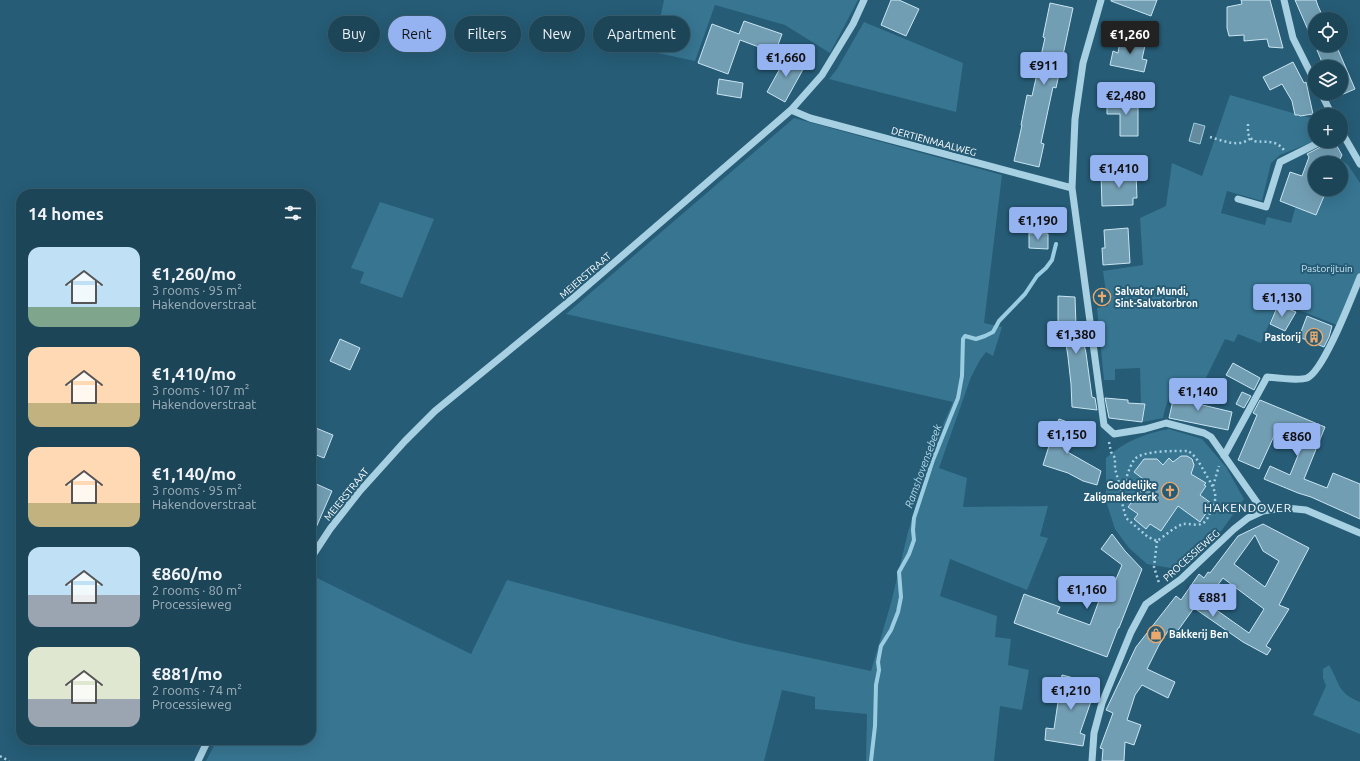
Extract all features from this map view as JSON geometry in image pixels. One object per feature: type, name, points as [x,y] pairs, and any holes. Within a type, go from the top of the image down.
[{"type":"street","name":"MEIERSTRAAT","points":[[316,550],[330,529],[359,492],[405,441],[435,411],[572,299],[791,110],[822,75],[853,24],[864,0]]},
{"type":"street","points":[[1101,0],[1083,63],[1075,119],[1072,188],[1104,425],[1114,434],[1145,429],[1166,423],[1204,433],[1211,437],[1263,511]]},
{"type":"street","points":[[1284,0],[1293,38],[1308,68]]},
{"type":"street","name":"DERTIENMAALWEG","points":[[791,110],[810,118],[1072,188]]},
{"type":"street","points":[[1348,143],[1360,164]]},
{"type":"street","points":[[1238,199],[1266,207],[1280,162],[1308,148]]},
{"type":"street","points":[[1224,456],[1267,377],[1288,379],[1307,378],[1315,371],[1331,345],[1360,277]]},
{"type":"street","name":"PROCESSIEWEG","points":[[1092,761],[1094,733],[1102,703],[1131,632],[1146,604],[1181,579],[1234,529],[1248,518],[1263,511],[1286,508],[1306,510],[1360,533]]},
{"type":"street","points":[[198,761],[206,745]]},
{"type":"path","points":[[1248,124],[1248,134],[1253,141],[1270,142],[1278,145],[1284,150],[1285,159]]},
{"type":"path","points":[[1210,137],[1237,144],[1246,142],[1251,138]]},
{"type":"path","points":[[1188,451],[1192,453],[1213,486],[1216,494],[1216,500],[1207,520],[1201,524],[1183,524],[1157,541],[1148,537],[1126,518],[1121,499],[1132,462],[1136,457],[1144,454],[1188,451]]},
{"type":"path","points":[[1115,458],[1115,469],[1122,493]]},
{"type":"path","points":[[1213,486],[1218,466]]},
{"type":"path","points":[[1157,541],[1154,567],[1162,592]]},
{"type":"path","points":[[0,756],[9,761]]},
{"type":"green space","points":[[664,0],[858,0],[830,53],[785,25],[715,5],[695,61],[653,52],[690,52],[690,16],[661,16]]},
{"type":"green space","points":[[864,22],[963,63],[956,112],[829,79],[837,69]]},
{"type":"green space","name":"Pastorijtuin","points":[[1230,95],[1308,117],[1308,144],[1280,155],[1271,163],[1262,201],[1227,191],[1221,213],[1265,225],[1267,217],[1291,223],[1296,205],[1313,196],[1348,196],[1348,165],[1360,183],[1360,273],[1337,325],[1278,302],[1261,343],[1238,334],[1234,342],[1225,339],[1204,382],[1208,384],[1204,398],[1196,397],[1200,382],[1176,378],[1163,418],[1142,422],[1145,405],[1141,404],[1140,368],[1115,369],[1115,380],[1104,380],[1097,308],[1108,306],[1103,271],[1143,265],[1140,218],[1166,206],[1172,163],[1202,176]]},
{"type":"green space","points":[[794,118],[1002,175],[984,323],[1002,327],[993,356],[986,352],[971,377],[939,468],[967,478],[963,507],[1048,506],[1040,536],[1048,538],[1027,590],[950,559],[940,596],[997,616],[995,637],[1011,639],[1008,665],[1029,670],[1022,710],[1000,706],[994,761],[866,761],[867,714],[815,709],[815,697],[782,690],[764,761],[206,761],[214,745],[316,745],[316,577],[471,654],[507,580],[741,643],[871,671],[891,603],[908,532],[938,436],[953,402],[566,314]]},
{"type":"green space","points":[[380,202],[434,219],[402,298],[360,283],[364,272],[351,268]]},
{"type":"green space","points":[[1169,429],[1202,439],[1226,467],[1244,499],[1222,530],[1198,552],[1176,569],[1147,564],[1129,548],[1115,529],[1106,501],[1106,458],[1120,447],[1135,439]]},
{"type":"green space","points":[[1329,665],[1343,691],[1353,699],[1360,702],[1360,734],[1313,715],[1326,686],[1323,678],[1323,669]]},
{"type":"shaded area","points":[[1194,123],[1205,126],[1200,144],[1189,141]]},
{"type":"building","points":[[891,0],[899,0],[919,9],[906,36],[881,25]]},
{"type":"building","points":[[1111,0],[1157,0],[1151,16]]},
{"type":"building","points":[[1241,0],[1270,0],[1283,48],[1269,47],[1267,39],[1244,41],[1244,35],[1229,36],[1227,28],[1227,7],[1242,4]]},
{"type":"building","points":[[1295,0],[1316,0],[1321,12],[1308,12],[1308,30]]},
{"type":"building","points":[[1050,3],[1073,8],[1056,88],[1053,87],[1041,143],[1044,144],[1039,167],[1014,161],[1027,95],[1032,96],[1045,38],[1043,37]]},
{"type":"building","points":[[744,21],[782,34],[775,53],[740,40],[728,74],[698,63],[712,24],[739,34]]},
{"type":"building","points":[[1121,36],[1146,41],[1142,59],[1147,60],[1144,72],[1110,65],[1113,51],[1118,53]]},
{"type":"building","points":[[1318,52],[1339,52],[1342,60],[1321,60]]},
{"type":"building","points":[[788,54],[806,64],[785,102],[767,92]]},
{"type":"building","points":[[1293,62],[1304,83],[1306,82],[1308,100],[1310,100],[1312,108],[1308,108],[1308,115],[1295,115],[1292,101],[1282,84],[1270,90],[1263,77]]},
{"type":"building","points":[[1348,73],[1355,89],[1348,92]]},
{"type":"building","points":[[719,79],[743,83],[741,98],[717,94]]},
{"type":"building","points":[[1107,100],[1138,101],[1138,136],[1120,136],[1120,114],[1107,114]]},
{"type":"building","points":[[1319,148],[1338,148],[1342,155],[1308,156],[1307,154]]},
{"type":"building","points":[[1308,160],[1308,196],[1324,196],[1316,215],[1280,201],[1290,172],[1302,176]]},
{"type":"building","points":[[1136,173],[1137,198],[1133,198],[1133,205],[1102,206],[1101,174]]},
{"type":"building","points":[[1128,228],[1130,263],[1103,265],[1102,248],[1105,248],[1104,230]]},
{"type":"building","points":[[1029,233],[1048,234],[1048,249],[1029,248]]},
{"type":"building","points":[[1058,296],[1075,297],[1076,326],[1080,326],[1086,353],[1092,397],[1095,398],[1097,410],[1072,407],[1071,384],[1063,324],[1058,323]]},
{"type":"building","points":[[1278,305],[1296,312],[1285,331],[1270,324]]},
{"type":"building","points":[[1307,316],[1332,326],[1324,347],[1299,337]]},
{"type":"building","points":[[340,339],[360,348],[350,370],[330,361]]},
{"type":"building","points":[[1233,363],[1260,378],[1254,390],[1226,375]]},
{"type":"building","points":[[1176,387],[1192,391],[1190,402],[1232,412],[1228,430],[1169,418]]},
{"type":"building","points":[[1242,392],[1251,396],[1244,408],[1236,404]]},
{"type":"building","points":[[1105,398],[1128,400],[1128,403],[1145,404],[1142,422],[1109,418]]},
{"type":"building","points":[[1260,400],[1325,427],[1304,479],[1327,488],[1333,473],[1360,484],[1360,519],[1311,497],[1264,479],[1270,466],[1290,475],[1301,448],[1274,436],[1259,469],[1238,460],[1257,415],[1253,413]]},
{"type":"building","points":[[1059,419],[1073,424],[1064,450],[1101,471],[1097,485],[1043,465],[1049,446],[1042,444],[1047,430],[1053,432]]},
{"type":"building","points":[[316,428],[333,435],[324,458],[316,455]]},
{"type":"building","name":"Goddelijke Zaligmakerkerk","points":[[1181,456],[1187,456],[1192,459],[1194,465],[1191,474],[1206,483],[1204,485],[1206,486],[1200,495],[1211,503],[1209,509],[1200,522],[1178,506],[1161,531],[1150,524],[1146,529],[1134,519],[1138,514],[1128,507],[1147,482],[1134,472],[1144,459],[1157,459],[1163,465],[1169,458],[1173,462]]},
{"type":"building","points":[[316,484],[332,491],[316,528]]},
{"type":"building","points":[[1263,524],[1309,548],[1279,605],[1289,609],[1266,646],[1271,649],[1267,655],[1243,642],[1194,608],[1174,636],[1168,631],[1147,669],[1175,682],[1168,698],[1142,685],[1135,695],[1127,720],[1141,725],[1134,745],[1125,742],[1124,761],[1102,761],[1103,749],[1100,748],[1113,713],[1106,710],[1136,647],[1176,596],[1181,600],[1199,574],[1204,578],[1208,572],[1210,573],[1238,536]],"holes":[[[1255,535],[1263,551],[1279,561],[1265,587],[1234,564]],[[1223,578],[1264,609],[1249,633],[1205,602]]]},
{"type":"building","points":[[1112,534],[1142,569],[1107,657],[1014,623],[1024,594],[1060,607],[1057,613],[1090,625],[1100,598],[1107,600],[1122,565],[1101,549]]},
{"type":"building","points":[[1062,675],[1097,684],[1080,733],[1085,735],[1083,746],[1045,740],[1046,728],[1054,729]]},
{"type":"waterway","name":"Ramshovensebeek","points":[[871,761],[875,726],[876,685],[881,646],[891,630],[898,612],[901,597],[899,572],[909,554],[914,540],[914,518],[933,460],[958,398],[962,376],[963,339],[965,336],[976,339],[993,332],[999,321],[1025,294],[1037,276],[1052,260],[1056,244]]},
{"type":"place","name":"Salvator Mundi, Sint-Salvatorbron","points":[[1102,297]]},
{"type":"place","name":"Pastorij","points":[[1314,337]]},
{"type":"place","name":"Goddelijke Zaligmakerkerk","points":[[1170,491]]},
{"type":"place","name":"Bakkerij Ben","points":[[1156,634]]},
{"type":"district","name":"HAKENDOVER","points":[[1248,508]]}]
